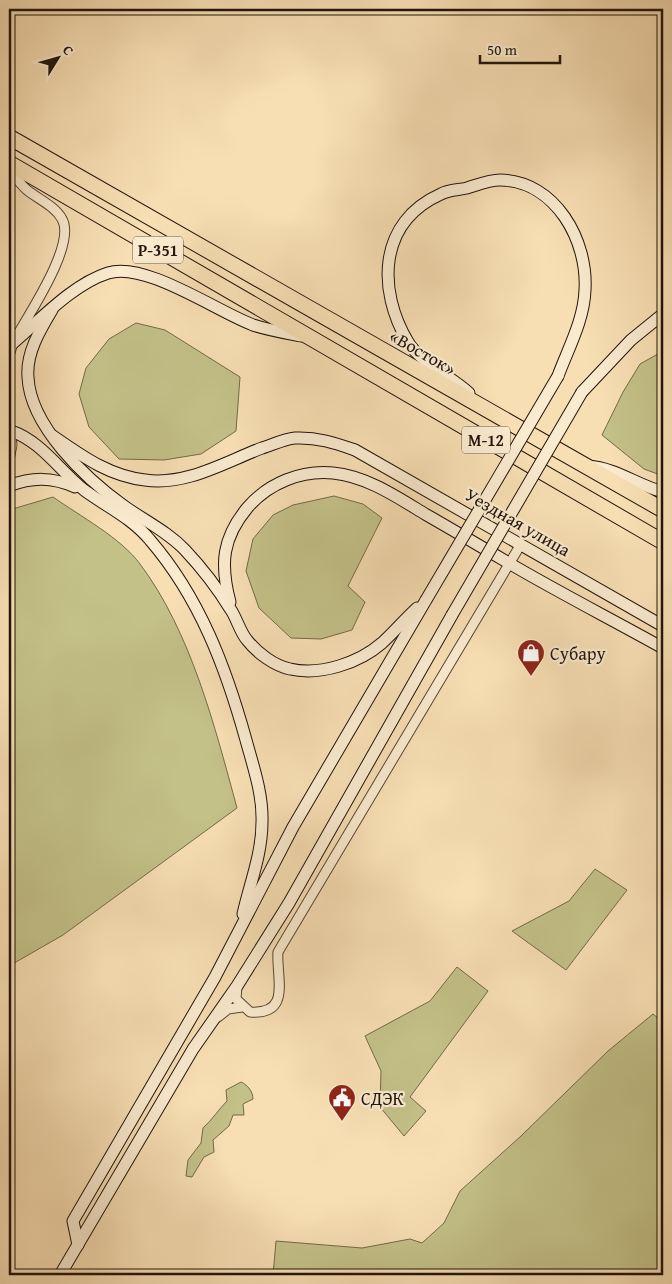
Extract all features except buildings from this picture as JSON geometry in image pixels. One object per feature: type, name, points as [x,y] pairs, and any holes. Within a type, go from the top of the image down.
[{"type":"highway","name":"Р-351","points":[[9,137],[165,227]]},
{"type":"highway","name":"Р-351","points":[[9,163],[308,338]]},
{"type":"highway","name":"«Восток»","points":[[165,227],[663,510]]},
{"type":"highway","name":"М-12","points":[[308,338],[663,542]]},
{"type":"street","points":[[9,170],[26,189],[57,211],[65,227],[63,247],[54,269],[13,343],[9,356]]},
{"type":"street","points":[[78,1245],[73,1221],[238,932],[294,827],[558,376],[576,328],[586,292],[586,268],[577,237],[561,211],[541,193],[518,183],[499,180],[441,194],[422,206],[404,223],[392,244],[388,262],[387,284],[394,314],[409,344],[484,408]]},
{"type":"street","points":[[13,343],[86,282],[109,272],[130,271],[150,276],[254,325],[308,338]]},
{"type":"street","points":[[52,310],[40,329],[29,357],[28,376],[32,398],[42,422],[89,476],[125,507],[160,529],[185,550],[232,611],[246,640],[265,657],[289,669],[313,671],[337,666],[363,656],[381,644],[426,600]]},
{"type":"street","points":[[60,1275],[193,1049],[237,986],[288,903],[582,392],[631,340],[663,314]]},
{"type":"street","points":[[9,460],[10,427],[26,436],[86,491],[124,516],[150,539],[172,569],[207,628],[236,704],[257,783],[262,820],[260,852],[238,932]]},
{"type":"street","name":"Уездная улица","points":[[53,436],[94,464],[118,474],[146,481],[174,480],[214,469],[247,454],[294,438],[323,439],[355,450],[663,626]]},
{"type":"street","points":[[586,466],[602,467],[621,473],[663,492]]},
{"type":"street","points":[[232,611],[223,566],[227,540],[239,518],[253,502],[273,486],[293,477],[314,472],[353,476],[384,490],[509,564],[663,648]]},
{"type":"street","points":[[9,486],[40,478],[64,482],[125,507]]},
{"type":"street","points":[[237,986],[236,999],[242,1007],[250,1012],[259,1012],[274,1006],[280,990],[277,968],[278,952],[521,544]]},
{"type":"street","points":[[213,1021],[228,1009],[242,1007]]},
{"type":"shaded area","points":[[136,323],[165,330],[240,377],[236,431],[201,454],[164,460],[119,459],[89,427],[79,394],[86,368],[109,339]]},
{"type":"shaded area","points":[[663,351],[663,476],[644,469],[602,435],[623,392],[640,364]]},
{"type":"shaded area","points":[[334,496],[363,504],[382,518],[348,586],[365,602],[352,630],[321,639],[291,638],[259,608],[246,571],[253,539],[273,515],[293,505]]},
{"type":"shaded area","points":[[53,497],[122,545],[140,564],[158,591],[174,619],[199,681],[220,745],[237,808],[63,935],[9,966],[9,510]]},
{"type":"shaded area","points":[[595,869],[627,890],[566,970],[512,931],[569,901]]},
{"type":"shaded area","points":[[457,967],[488,991],[410,1097],[426,1111],[404,1136],[380,1107],[381,1071],[365,1036],[430,1001]]},
{"type":"shaded area","points":[[653,1014],[663,1022],[663,1275],[273,1275],[276,1241],[362,1248],[410,1239],[422,1243],[444,1223],[460,1191],[521,1136],[608,1051]]},
{"type":"shaded area","points":[[241,1082],[248,1087],[253,1096],[253,1099],[243,1104],[244,1115],[233,1115],[229,1126],[213,1140],[214,1152],[204,1157],[192,1177],[186,1176],[188,1160],[201,1143],[203,1128],[227,1101],[226,1090]]},
{"type":"place","name":"Субару","points":[[531,677]]},
{"type":"place","name":"СДЭК","points":[[342,1122]]}]
